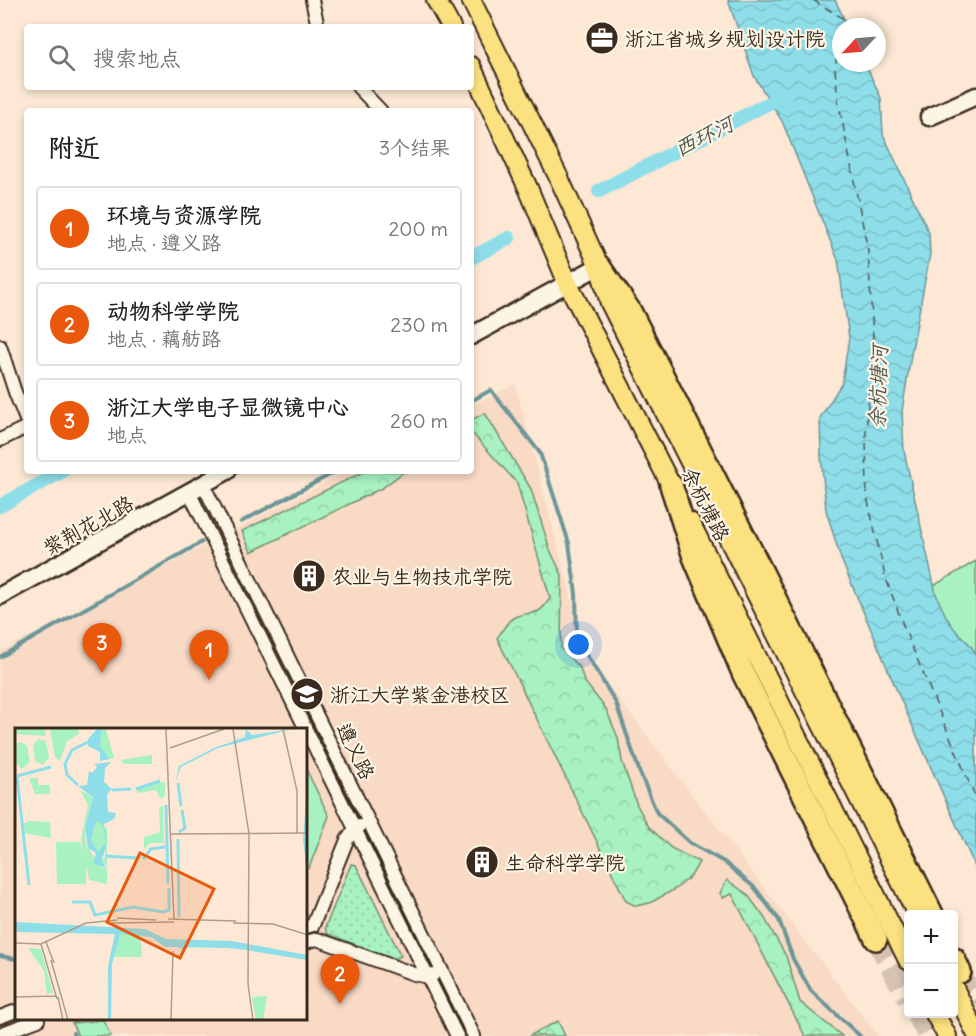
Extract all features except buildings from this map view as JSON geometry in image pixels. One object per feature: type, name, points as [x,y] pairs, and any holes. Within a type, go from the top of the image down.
[{"type":"highway","points":[[599,266],[630,311],[930,910]]},
{"type":"highway","points":[[671,485],[694,557],[743,673],[876,939]]},
{"type":"main road","points":[[436,0],[450,24]]},
{"type":"main road","points":[[441,0],[451,24]]},
{"type":"main road","name":"余杭塘路","points":[[473,0],[599,266],[610,303],[914,910]]},
{"type":"main road","name":"余杭塘路","points":[[474,72],[528,188],[568,284],[904,950]]},
{"type":"main road","points":[[929,117],[976,96]]},
{"type":"main road","points":[[474,334],[599,266]]},
{"type":"main road","name":"紫荆花北路","points":[[0,596],[222,474]]},
{"type":"main road","points":[[958,979],[976,1033]]},
{"type":"main road","points":[[937,1018],[947,1036]]},
{"type":"street","points":[[312,0],[317,24]]},
{"type":"street","points":[[361,90],[378,108]]},
{"type":"street","points":[[0,346],[24,416]]},
{"type":"street","points":[[0,440],[24,426]]},
{"type":"street","name":"遵义路","points":[[196,488],[369,822],[474,1036]]},
{"type":"street","name":"遵义路","points":[[196,488],[308,728]]},
{"type":"street","name":"遵义路","points":[[308,728],[457,1036]]},
{"type":"street","points":[[310,926],[347,840],[355,829],[369,822]]},
{"type":"street","points":[[311,940],[387,966],[429,977],[442,971]]},
{"type":"street","points":[[0,1017],[15,1011]]},
{"type":"street","points":[[0,1034],[35,1021]]},
{"type":"shaded area","name":"浙江大学紫金港校区","points":[[515,384],[587,658],[878,1036],[0,1036],[0,652],[342,474],[474,474],[474,405]]},
{"type":"green space","points":[[485,413],[531,489],[550,550],[562,575],[561,649],[580,668],[584,681],[606,709],[618,738],[622,761],[637,805],[649,827],[671,848],[699,862],[691,876],[677,888],[650,903],[636,906],[626,901],[497,638],[511,620],[519,615],[537,612],[550,598],[517,483],[474,435],[474,418]]},
{"type":"green space","points":[[359,474],[401,474],[382,488],[251,552],[242,531]]},
{"type":"green space","points":[[976,561],[976,726],[921,593]]},
{"type":"green space","points":[[308,773],[329,816],[308,868]]},
{"type":"green space","points":[[351,864],[356,865],[401,956],[393,959],[328,934],[325,928]]},
{"type":"green space","points":[[727,880],[747,894],[764,917],[786,956],[800,1002],[842,1036],[805,1036],[732,894],[723,898],[720,893]]},
{"type":"green space","points":[[104,1021],[111,1036],[78,1036],[72,1023]]},
{"type":"green space","points":[[558,1021],[565,1036],[529,1036]]},
{"type":"water","name":"余杭塘河","points":[[728,0],[835,0],[844,18],[832,18],[832,72],[869,72],[881,98],[883,134],[929,233],[930,254],[902,411],[904,451],[936,594],[951,624],[976,654],[976,869],[841,559],[826,510],[820,418],[842,383],[849,338],[838,260],[782,121],[754,76]]},
{"type":"waterway","name":"西环河","points":[[599,191],[786,94]]},
{"type":"waterway","name":"西环河","points":[[474,256],[509,238]]},
{"type":"waterway","points":[[474,399],[491,390],[540,453],[569,543],[576,594],[577,639],[616,703],[640,773],[657,813],[690,843],[724,862],[755,888],[779,920],[793,959],[811,991],[860,1036]]},
{"type":"waterway","name":"西环河","points":[[0,506],[58,474]]},
{"type":"waterway","points":[[241,522],[331,474]]},
{"type":"waterway","points":[[0,657],[202,542]]},
{"type":"waterway","points":[[0,956],[15,959]]},
{"type":"ferry route","points":[[813,0],[842,18]]},
{"type":"ferry route","points":[[835,72],[838,100],[868,251],[873,337],[866,433],[867,497],[885,576],[905,630],[976,799]]},
{"type":"tunnel","points":[[876,939],[904,992]]},
{"type":"tunnel","points":[[960,972],[976,1006]]},
{"type":"tunnel","points":[[918,1018],[929,1036]]},
{"type":"place","name":"浙江省城乡规划设计院","points":[[602,38]]},
{"type":"place","name":"农业与生物技术学院","points":[[309,576]]},
{"type":"place","name":"浙江大学电子显微镜中心","points":[[102,673]]},
{"type":"place","name":"环境与资源学院","points":[[209,680]]},
{"type":"place","name":"浙江大学紫金港校区","points":[[307,694]]},
{"type":"place","name":"生命科学学院","points":[[482,862]]},
{"type":"place","name":"动物科学学院","points":[[340,1004]]}]
